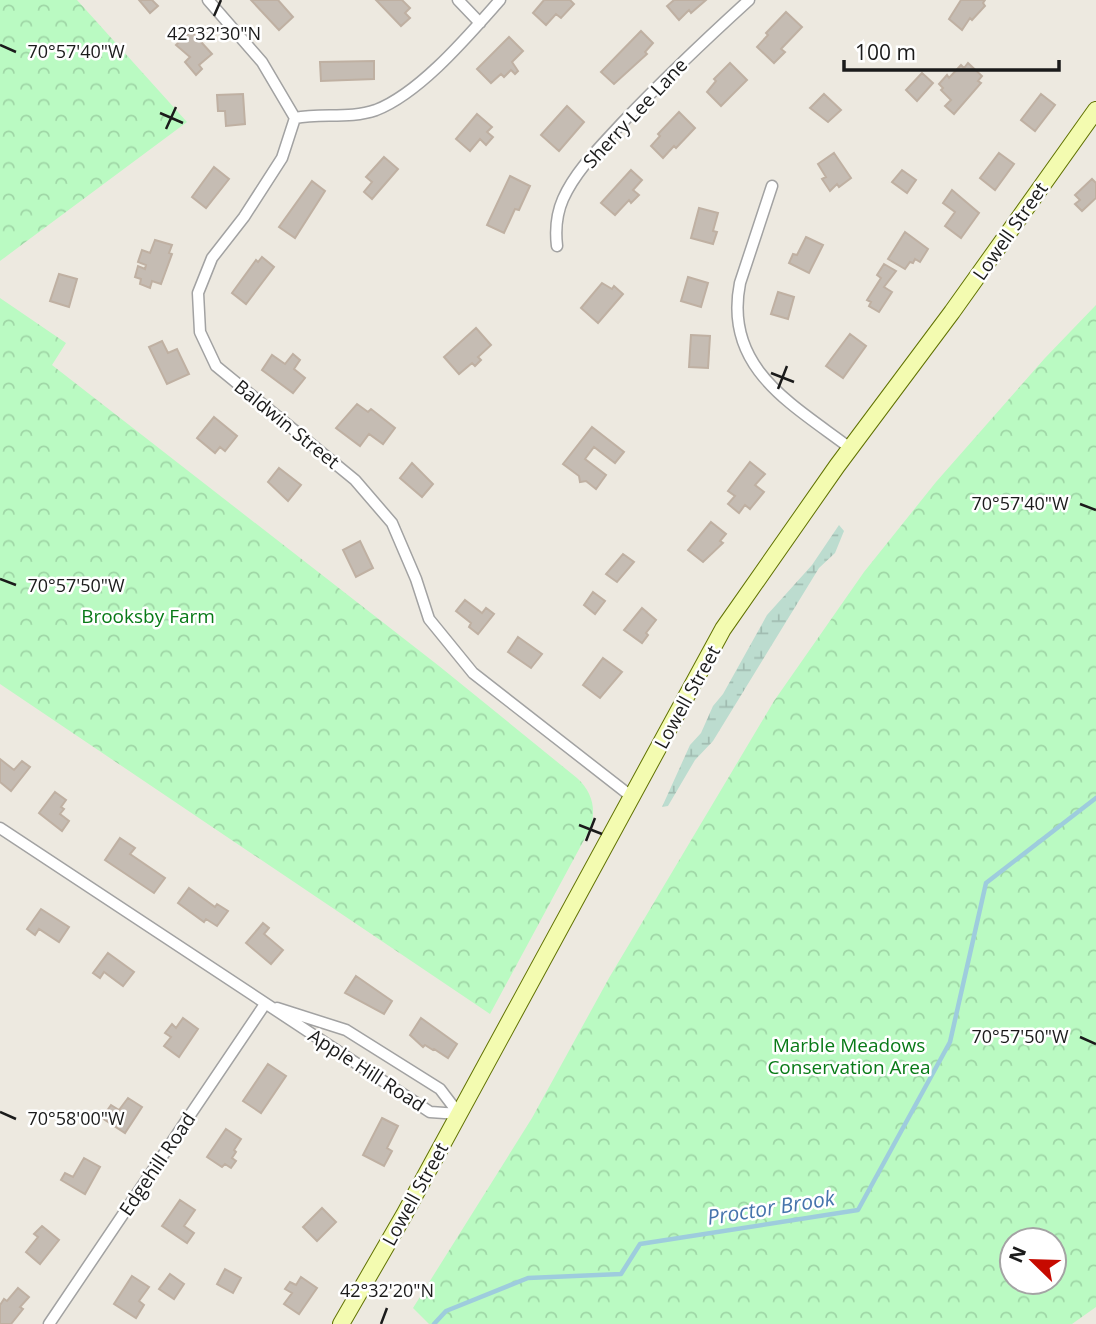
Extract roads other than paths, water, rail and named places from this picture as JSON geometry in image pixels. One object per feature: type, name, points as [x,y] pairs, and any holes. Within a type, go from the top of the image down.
[{"type":"main road","name":"Lowell Street","points":[[341,1324],[459,1114],[723,629],[850,448],[952,312],[1096,110]]},
{"type":"street","points":[[208,0],[262,62],[295,118],[316,114],[345,116],[375,110],[409,93],[500,0]]},
{"type":"street","points":[[458,0],[480,23]]},
{"type":"street","name":"Sherry Lee Lane","points":[[557,246],[555,228],[558,212],[564,197],[583,168],[662,81],[749,0]]},
{"type":"street","name":"Baldwin Street","points":[[295,118],[282,158],[244,217],[212,258],[198,293],[200,332],[216,366],[363,489],[391,523],[416,579],[429,619],[473,673],[632,797]]},
{"type":"street","points":[[772,186],[740,283],[738,311],[742,340],[752,364],[765,381],[850,448]]},
{"type":"street","name":"Apple Hill Road","points":[[0,828],[430,1112],[459,1114]]},
{"type":"street","name":"Apple Hill Road","points":[[265,1004],[346,1030],[440,1089],[459,1114]]},
{"type":"street","name":"Edgehill Road","points":[[49,1324],[265,1004]]},
{"type":"waterway","name":"Proctor Brook","points":[[434,1324],[446,1311],[528,1278],[621,1274],[640,1244],[858,1210],[950,1042],[986,883],[1096,798]]},
{"type":"park label","name":"Brooksby Farm","points":[[148,616]]},
{"type":"park label","name":"Marble Meadows Conservation Area","points":[[849,1056]]}]
